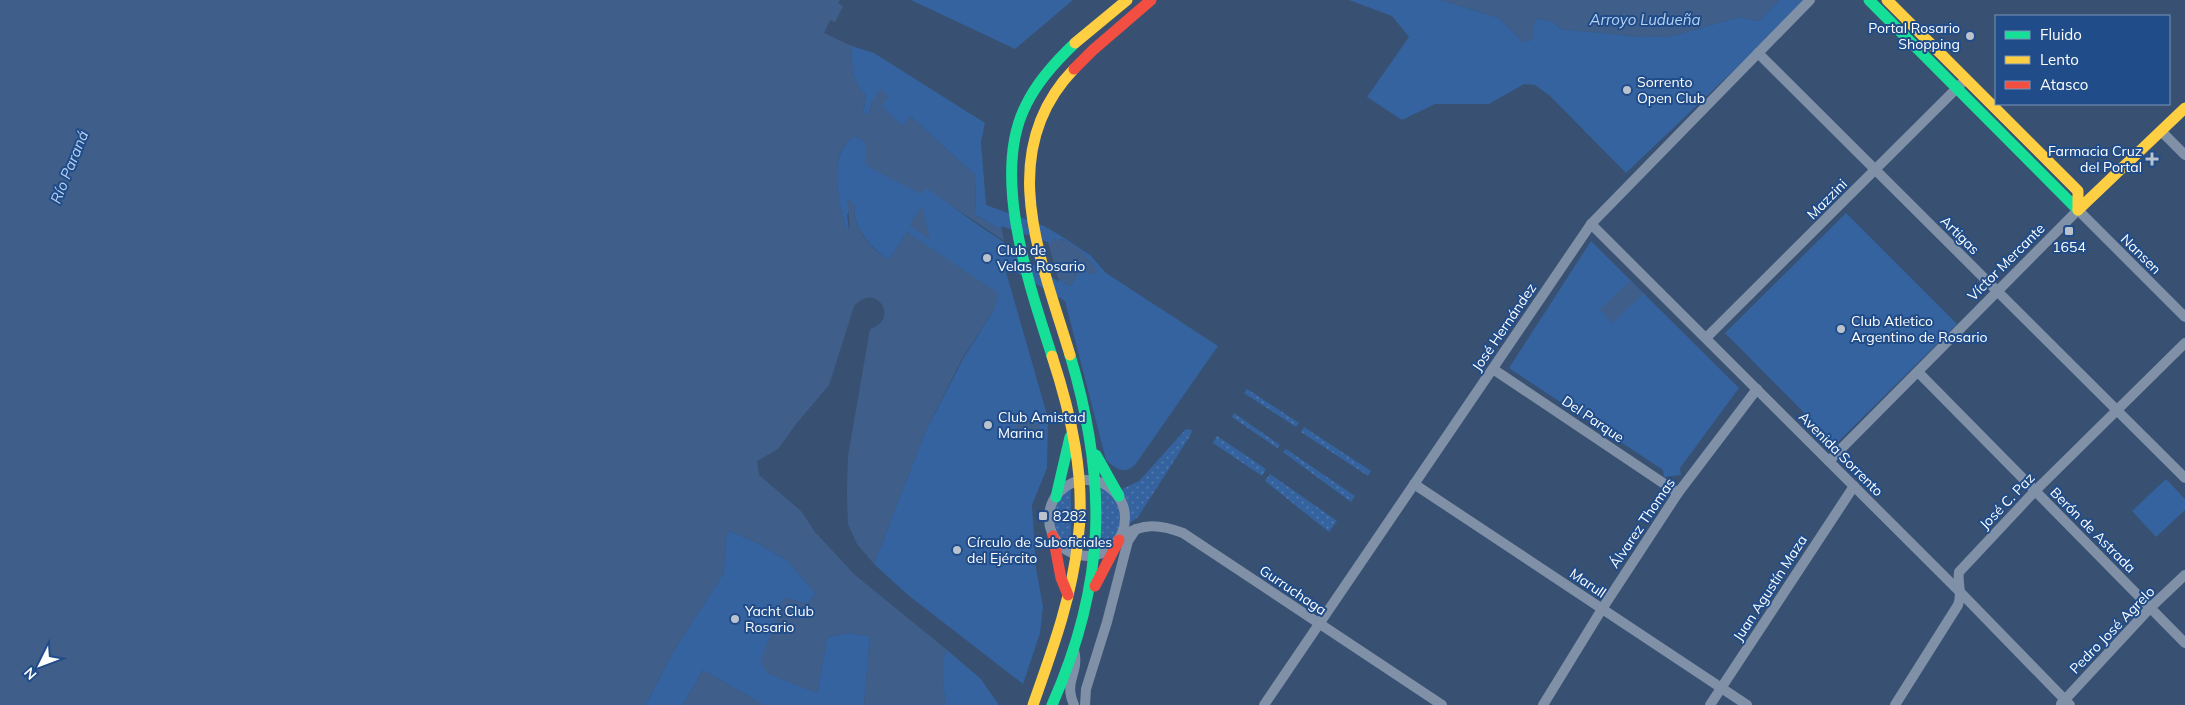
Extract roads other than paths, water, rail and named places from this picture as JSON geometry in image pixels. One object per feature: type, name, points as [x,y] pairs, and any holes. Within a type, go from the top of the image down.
[{"type":"main road","points":[[1033,705],[1068,596],[1077,555],[1080,518],[1079,481],[1072,431],[1065,399],[1029,279],[1015,224],[1012,175],[1020,121],[1025,105],[1056,63],[1070,48],[1127,0]]},
{"type":"main road","points":[[1055,703],[1074,650],[1090,596],[1095,556],[1096,481],[1094,451],[1078,384],[1034,234],[1029,186],[1030,156],[1036,130],[1051,98],[1084,59],[1151,0]]},
{"type":"main road","points":[[1869,0],[2078,210]]},
{"type":"main road","points":[[1887,0],[2078,191],[2078,210]]},
{"type":"main road","name":"Víctor Mercante","points":[[2078,210],[2185,108]]},
{"type":"main road","points":[[1056,497],[1072,431]]},
{"type":"main road","points":[[1094,451],[1118,496]]},
{"type":"main road","points":[[1090,596],[1124,535]]},
{"type":"main road","points":[[1053,536],[1061,578],[1068,596]]},
{"type":"street","name":"José Hernández","points":[[1264,705],[1591,224],[1810,0]]},
{"type":"street","name":"Artigas","points":[[1758,53],[2185,478]]},
{"type":"street","name":"Mazzini","points":[[1707,337],[1966,79]]},
{"type":"street","points":[[2161,131],[2185,155]]},
{"type":"street","name":"Víctor Mercante","points":[[1829,461],[2078,210]]},
{"type":"street","name":"Nansen","points":[[2078,210],[2185,317]]},
{"type":"street","name":"Avenida Sorrento","points":[[1591,224],[1707,337],[1962,593],[2065,703]]},
{"type":"street","name":"José C. Paz","points":[[1895,705],[1958,605],[1962,593],[1957,581],[1959,572],[2035,491],[2185,344]]},
{"type":"street","name":"Del Parque","points":[[1493,369],[1678,493]]},
{"type":"street","name":"Berón de Astrada","points":[[1918,372],[2185,643]]},
{"type":"street","name":"Álvarez Thomas","points":[[1543,705],[1602,609],[1678,493],[1757,388]]},
{"type":"street","points":[[1085,705],[1086,689],[1107,622],[1124,535],[1123,505],[1118,496],[1111,488],[1096,481],[1079,481],[1062,490],[1056,497],[1049,519],[1053,536],[1063,548],[1077,555],[1095,556]]},
{"type":"street","name":"Marull","points":[[1414,484],[1747,705]]},
{"type":"street","name":"Juan Agustín Maza","points":[[1710,705],[1854,486]]},
{"type":"street","name":"Gurruchaga","points":[[1095,556],[1109,550],[1124,535],[1138,526],[1166,527],[1182,533],[1442,705]]},
{"type":"street","name":"Pedro José Agrelo","points":[[2065,703],[2150,608],[2185,575]]},
{"type":"street","points":[[1074,650],[1077,663],[1069,693],[1074,705]]},
{"type":"water","name":"Río Paraná","points":[[0,0],[840,0],[838,3],[843,6],[835,22],[830,20],[824,33],[852,46],[853,73],[858,85],[866,96],[863,113],[868,115],[880,89],[889,96],[882,106],[902,126],[911,117],[975,175],[976,215],[996,227],[1049,246],[1053,239],[1073,245],[1085,255],[1098,273],[1090,274],[1082,269],[1070,286],[926,188],[921,194],[865,165],[866,143],[854,136],[845,144],[837,167],[837,180],[840,206],[846,229],[849,230],[848,199],[855,204],[856,220],[863,236],[882,256],[889,260],[907,232],[998,293],[995,308],[962,359],[925,432],[874,564],[857,544],[848,524],[847,494],[848,456],[870,329],[879,324],[884,318],[882,304],[877,300],[870,298],[862,299],[854,306],[829,385],[796,424],[778,449],[757,461],[759,475],[801,511],[815,532],[855,575],[947,650],[942,669],[945,705],[864,705],[870,636],[849,633],[827,637],[817,693],[767,673],[761,660],[783,600],[788,598],[806,604],[816,594],[788,561],[758,543],[727,530],[723,574],[676,647],[645,705],[0,705]]},
{"type":"water","name":"Arroyo Ludueña","points":[[1441,0],[1779,0],[1759,21],[1739,17],[1672,36],[1643,37],[1561,29],[1553,22],[1538,18],[1534,23],[1534,39],[1523,42],[1499,18]]},
{"type":"water","points":[[922,205],[930,240],[909,225]]},
{"type":"water","points":[[1630,281],[1643,294],[1612,323],[1600,309]]},
{"type":"water","points":[[1017,419],[1040,425],[1037,438],[1014,433]]},
{"type":"water","points":[[703,670],[764,705],[683,705]]},
{"type":"place","name":"Portal Rosario Shopping","points":[[1970,36]]},
{"type":"place","name":"Sorrento Open Club","points":[[1627,90]]},
{"type":"place","name":"Farmacia Cruz del Portal","points":[[2152,159]]},
{"type":"place","name":"1654","points":[[2069,231]]},
{"type":"place","name":"Club de Velas Rosario","points":[[987,258]]},
{"type":"place","name":"Club Atletico Argentino de Rosario","points":[[1841,329]]},
{"type":"place","name":"Club Amistad Marina","points":[[988,425]]},
{"type":"place","name":"8282","points":[[1043,516]]},
{"type":"place","name":"Círculo de Suboficiales del Ejército","points":[[957,550]]},
{"type":"place","name":"Yacht Club Rosario","points":[[735,619]]}]
